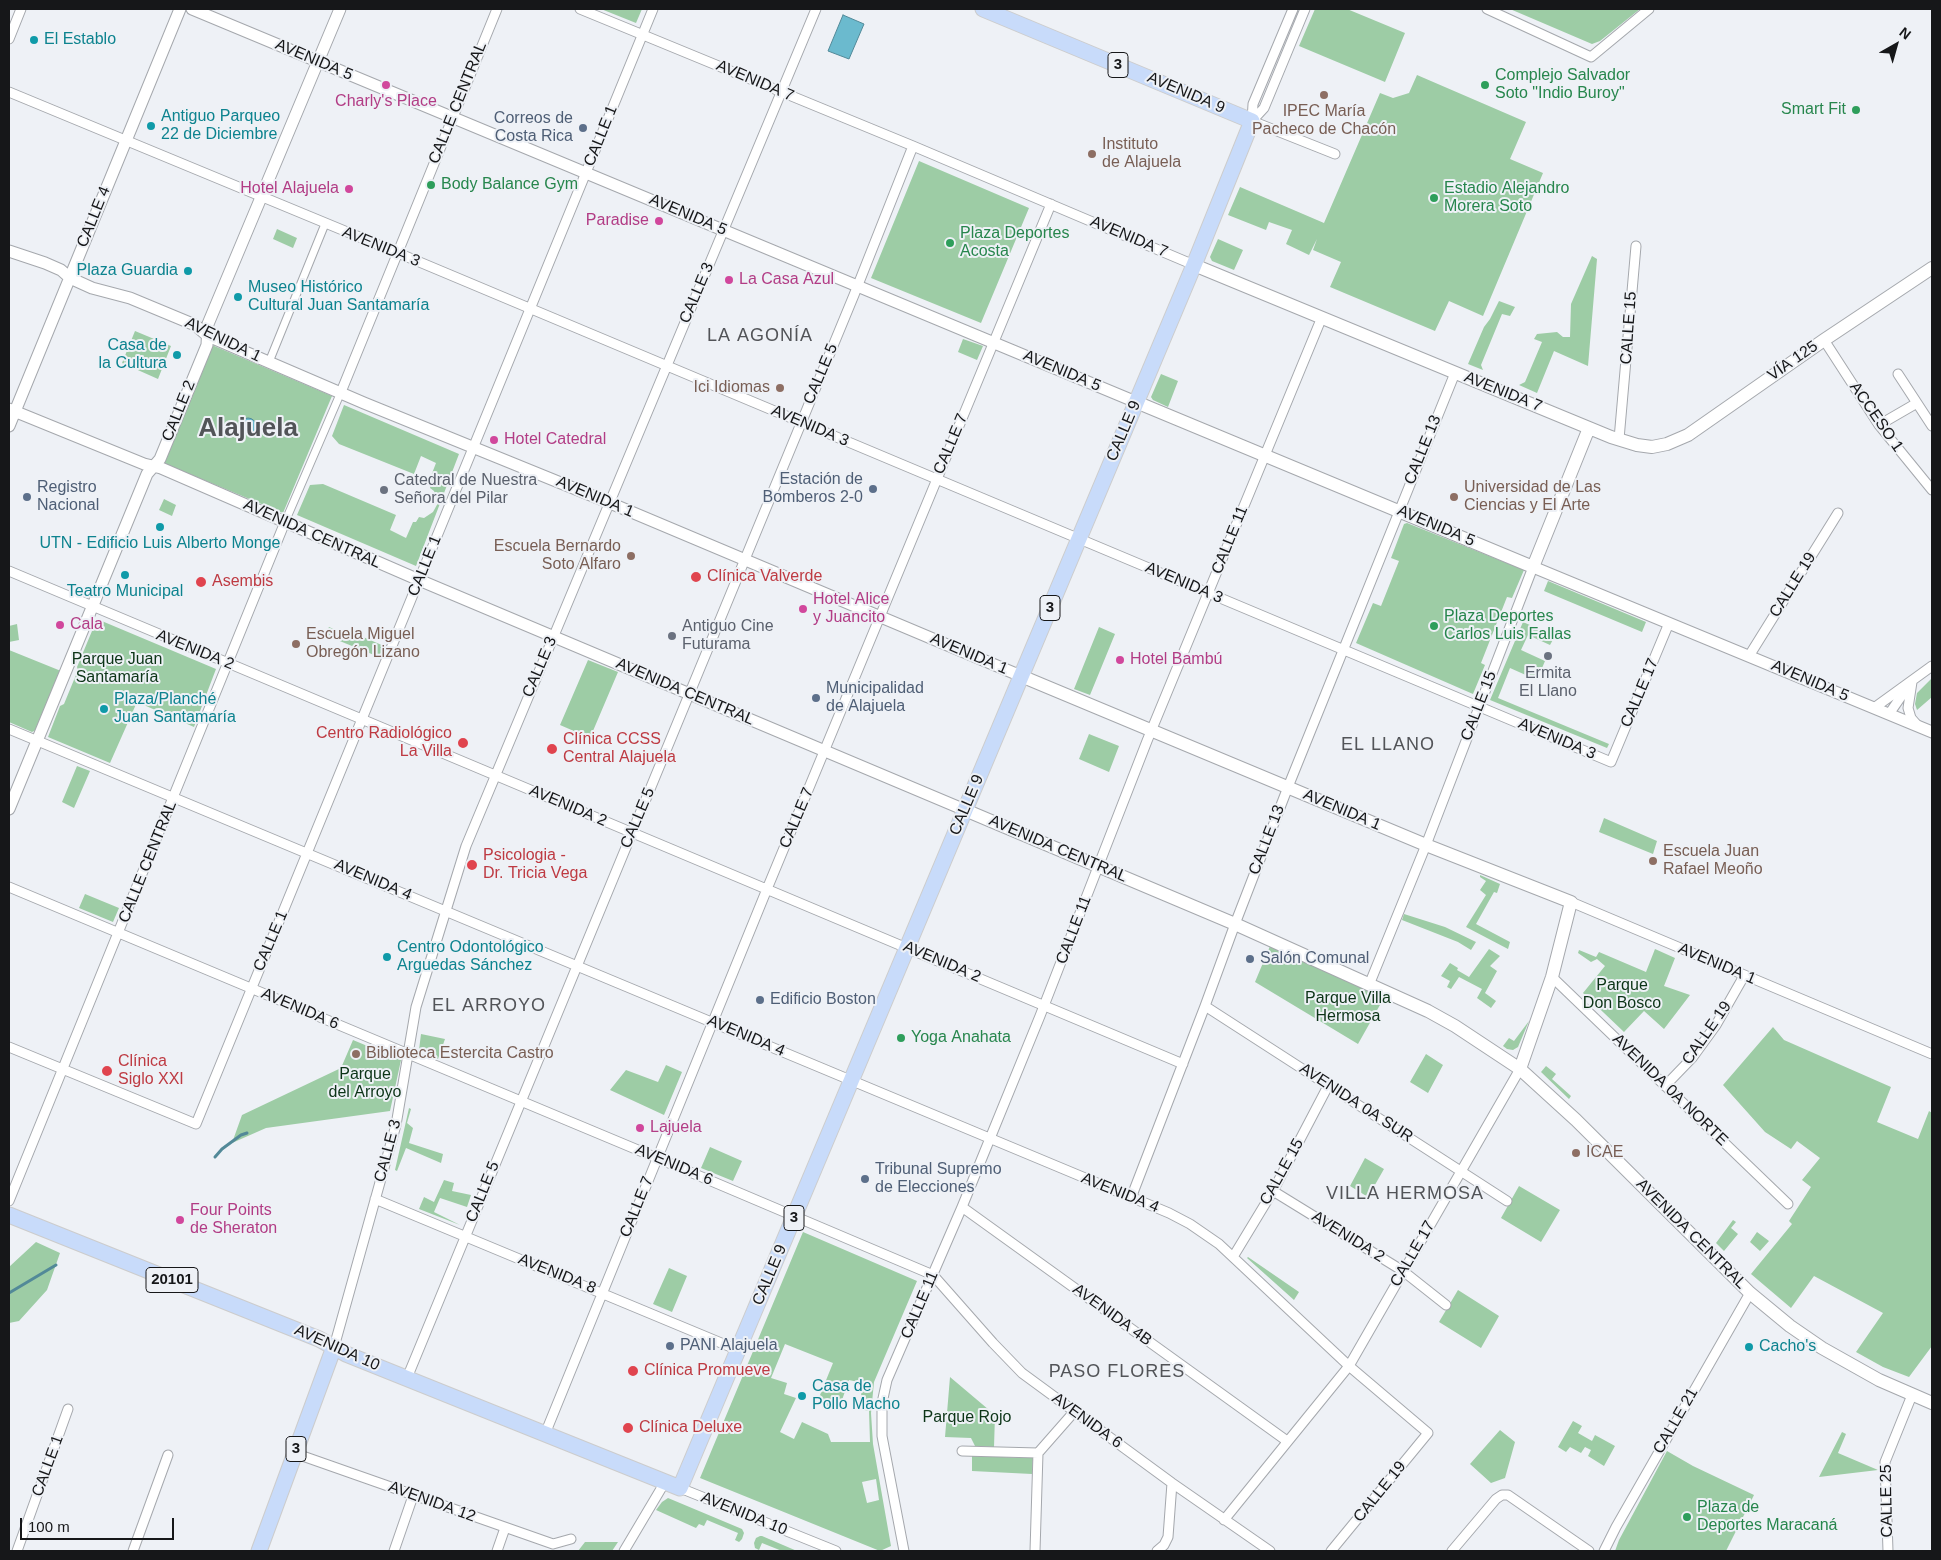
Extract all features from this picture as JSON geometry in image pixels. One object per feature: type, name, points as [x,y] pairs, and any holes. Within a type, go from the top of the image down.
[{"type":"main road","name":"AVENIDA 9","points":[[983,9],[1252,121]]},
{"type":"main road","name":"CALLE 9","points":[[680,1488],[1194,265],[1252,121]]},
{"type":"main road","name":"AVENIDA 7","points":[[1194,265],[1589,428],[1637,445],[1652,447]]},
{"type":"main road","name":"VÍA 125","points":[[1652,447],[1667,444],[1688,435],[1824,340],[1932,268]]},
{"type":"main road","name":"AVENIDA 5","points":[[1136,402],[1533,567]]},
{"type":"main road","name":"CALLE 15","points":[[1533,567],[1589,428]]},
{"type":"main road","name":"AVENIDA 1","points":[[1021,676],[1426,845],[1571,902]]},
{"type":"main road","name":"AVENIDA CENTRAL","points":[[965,810],[1235,924],[1369,984],[1455,1026],[1520,1069],[1576,1120],[1750,1293],[1790,1326],[1822,1348],[1879,1380],[1932,1403]]},
{"type":"main road","name":"CALLE 17","points":[[1520,1069],[1552,977],[1571,902]]},
{"type":"main road","name":"AVENIDA 10","points":[[9,1215],[319,1339],[407,1378],[680,1488]]},
{"type":"main road","name":"3","points":[[258,1551],[334,1347]]},
{"type":"street","points":[[9,39],[21,9]]},
{"type":"street","name":"CALLE 4","points":[[9,426],[12,410],[70,278],[180,9]]},
{"type":"street","name":"AVENIDA 5","points":[[192,9],[1136,402]]},
{"type":"street","name":"CALLE 2","points":[[9,809],[147,474],[160,459],[207,345],[208,324],[340,9]]},
{"type":"street","name":"CALLE CENTRAL","points":[[341,392],[497,9]]},
{"type":"street","name":"AVENIDA 7","points":[[580,9],[913,146],[1194,265]]},
{"type":"street","name":"CALLE 1","points":[[62,1070],[196,1124],[653,9]]},
{"type":"street","name":"CALLE 3","points":[[334,1347],[396,1125],[416,1007],[466,846],[816,9]]},
{"type":"street","points":[[1252,121],[1254,104],[1293,9]]},
{"type":"street","points":[[1252,121],[1264,108],[1306,9]]},
{"type":"street","points":[[1487,9],[1591,57],[1649,9]]},
{"type":"street","name":"AVENIDA 3","points":[[9,92],[398,253],[1611,762]]},
{"type":"street","name":"AVENIDA 9","points":[[1252,121],[1335,154]]},
{"type":"street","name":"CALLE 5","points":[[407,1378],[858,285],[913,146]]},
{"type":"street","name":"CALLE 7","points":[[545,1434],[767,889],[1051,204]]},
{"type":"street","points":[[269,362],[325,224]]},
{"type":"street","name":"CALLE 15","points":[[1619,439],[1636,246]]},
{"type":"street","name":"AVENIDA 1","points":[[9,251],[61,270],[70,278],[92,288],[138,301],[196,325],[208,336],[269,362],[1021,676]]},
{"type":"street","name":"CALLE 11","points":[[904,1551],[882,1436],[882,1403],[887,1380],[990,1139],[1152,730],[1322,317]]},
{"type":"street","name":"ACCESO 1","points":[[1824,340],[1879,425],[1932,490]]},
{"type":"street","name":"CALLE 13","points":[[1130,1198],[1206,1006],[1235,924],[1288,787],[1455,373]]},
{"type":"street","points":[[1898,374],[1932,426]]},
{"type":"street","points":[[285,522],[341,392]]},
{"type":"street","points":[[1879,425],[1917,403]]},
{"type":"street","name":"AVENIDA CENTRAL","points":[[12,410],[154,466],[965,810]]},
{"type":"street","name":"CALLE 19","points":[[1749,656],[1838,513]]},
{"type":"street","name":"CALLE CENTRAL","points":[[9,1201],[285,522]]},
{"type":"street","name":"AVENIDA 5","points":[[1533,567],[1932,732]]},
{"type":"street","name":"CALLE 15","points":[[1369,984],[1426,845],[1533,567]]},
{"type":"street","name":"AVENIDA 2","points":[[9,571],[93,608],[229,663],[1183,1064]]},
{"type":"street","name":"CALLE 17","points":[[1611,762],[1669,623]]},
{"type":"street","points":[[1874,708],[1932,666]]},
{"type":"street","points":[[1889,714],[1912,682]]},
{"type":"street","points":[[1912,682],[1908,708],[1918,726]]},
{"type":"street","name":"AVENIDA 4","points":[[9,729],[713,1022],[1190,1224],[1214,1240],[1234,1257],[1349,1366],[1428,1433]]},
{"type":"street","name":"AVENIDA 6","points":[[9,887],[933,1275],[1016,1367],[1074,1412],[1172,1483],[1270,1551]]},
{"type":"street","name":"AVENIDA 1","points":[[1571,902],[1932,1054]]},
{"type":"street","name":"CALLE 19","points":[[1665,1086],[1692,1058],[1716,1025],[1744,976]]},
{"type":"street","name":"AVENIDA 0A NORTE","points":[[1552,977],[1788,1204]]},
{"type":"street","name":"AVENIDA 0A SUR","points":[[1206,1006],[1507,1201]]},
{"type":"street","points":[[9,1047],[62,1070]]},
{"type":"street","name":"CALLE 17","points":[[1224,1520],[1349,1366],[1520,1069]]},
{"type":"street","name":"CALLE 15","points":[[1234,1257],[1273,1191],[1328,1086]]},
{"type":"street","name":"AVENIDA 2","points":[[1273,1191],[1403,1271],[1446,1305]]},
{"type":"street","name":"AVENIDA 8","points":[[375,1199],[738,1350]]},
{"type":"street","name":"AVENIDA 4B","points":[[962,1207],[1287,1441]]},
{"type":"street","name":"CALLE 21","points":[[1604,1551],[1620,1518],[1750,1293]]},
{"type":"street","name":"CALLE 25","points":[[1888,1551],[1885,1462],[1912,1395]]},
{"type":"street","name":"CALLE 1","points":[[17,1551],[56,1456],[68,1409]]},
{"type":"street","points":[[1035,1551],[1038,1453],[1074,1412]]},
{"type":"street","name":"CALLE 19","points":[[1332,1551],[1428,1433]]},
{"type":"street","points":[[962,1451],[1038,1453]]},
{"type":"street","name":"AVENIDA 12","points":[[294,1453],[553,1544],[571,1540]]},
{"type":"street","points":[[133,1551],[168,1455]]},
{"type":"street","points":[[624,1551],[664,1482]]},
{"type":"street","points":[[1158,1551],[1168,1537],[1172,1483]]},
{"type":"street","name":"AVENIDA 10","points":[[680,1488],[836,1551]]},
{"type":"street","points":[[1452,1551],[1496,1499],[1508,1495],[1589,1551]]},
{"type":"street","points":[[394,1551],[413,1496]]},
{"type":"street","points":[[497,1551],[505,1528]]},
{"type":"green space","points":[[601,9],[642,9],[636,23]]},
{"type":"green space","points":[[1315,9],[1347,9],[1405,33],[1385,82],[1299,46]]},
{"type":"green space","points":[[1510,9],[1640,9],[1600,41],[1592,44]]},
{"type":"green space","name":"Estadio Alejandro Morera Soto","points":[[1417,75],[1526,122],[1510,159],[1543,173],[1483,316],[1449,301],[1435,331],[1330,287],[1341,262],[1313,250],[1317,239],[1309,255],[1286,244],[1292,230],[1269,222],[1266,230],[1228,215],[1240,187],[1324,223],[1380,93],[1393,98],[1409,93]]},
{"type":"green space","name":"Plaza Deportes Acosta","points":[[919,161],[1029,208],[981,323],[871,278]]},
{"type":"green space","points":[[277,229],[297,238],[293,248],[273,239]]},
{"type":"green space","points":[[1218,239],[1243,250],[1234,270],[1212,261],[1210,257]]},
{"type":"green space","points":[[1592,256],[1597,259],[1588,366],[1554,351],[1537,393],[1519,385],[1525,382],[1542,342],[1534,339],[1537,334],[1557,332],[1563,337],[1570,337],[1571,304]]},
{"type":"green space","points":[[1499,301],[1515,307],[1510,316],[1502,314],[1481,365],[1483,370],[1468,364],[1484,327]]},
{"type":"green space","points":[[135,331],[171,346],[158,379],[122,363]]},
{"type":"green space","points":[[963,339],[983,346],[977,360],[958,352]]},
{"type":"green space","points":[[212,345],[332,396],[283,513],[163,463]]},
{"type":"green space","points":[[1161,374],[1178,381],[1168,407],[1153,400],[1151,397]]},
{"type":"green space","points":[[344,405],[459,454],[416,566],[297,515],[310,485],[323,484],[396,515],[390,530],[406,538],[413,522],[416,522],[419,517],[424,518],[433,512],[438,503],[434,491],[430,488],[431,484],[429,481],[436,463],[421,456],[414,474],[339,444],[332,436]]},
{"type":"green space","points":[[164,499],[176,505],[172,516],[159,510]]},
{"type":"green space","name":"Plaza Deportes Carlos Luis Fallas","points":[[1407,523],[1524,570],[1512,598],[1507,597],[1481,663],[1485,665],[1473,694],[1356,643],[1373,603],[1381,606],[1399,561],[1391,558],[1404,524]]},
{"type":"green space","points":[[1548,581],[1646,622],[1642,632],[1544,591]]},
{"type":"green space","name":"Parque Juan Santamaría","points":[[97,619],[216,669],[194,727],[137,702],[110,763],[48,737],[60,706],[64,704]]},
{"type":"green space","points":[[1523,622],[1555,636],[1550,645],[1528,635],[1521,650],[1545,661],[1537,680],[1510,668],[1498,698],[1609,744],[1607,748],[1490,700]]},
{"type":"green space","points":[[17,624],[19,640],[9,642],[9,626]]},
{"type":"green space","points":[[329,627],[345,634],[347,630],[384,646],[379,657],[325,635]]},
{"type":"green space","points":[[1099,627],[1115,634],[1090,695],[1074,689]]},
{"type":"green space","points":[[9,650],[61,671],[36,730],[32,732],[9,722]]},
{"type":"green space","points":[[588,660],[618,672],[590,738],[560,725]]},
{"type":"green space","points":[[1932,678],[1932,697],[1917,710],[1915,704],[1917,693]]},
{"type":"green space","points":[[1089,734],[1119,746],[1109,772],[1079,759]]},
{"type":"green space","points":[[77,766],[90,771],[74,808],[62,802]]},
{"type":"green space","points":[[1604,818],[1657,841],[1653,854],[1599,832]]},
{"type":"green space","points":[[1480,875],[1500,884],[1497,893],[1494,892],[1476,924],[1510,942],[1508,949],[1466,927],[1486,895],[1480,890],[1486,881]]},
{"type":"green space","points":[[85,894],[119,908],[113,922],[79,908]]},
{"type":"green space","points":[[1404,914],[1445,927],[1476,942],[1471,950],[1458,942],[1402,920]]},
{"type":"green space","name":"Parque Villa Hermosa","points":[[1270,946],[1385,996],[1358,1044],[1255,982]]},
{"type":"green space","points":[[1489,949],[1500,956],[1490,966],[1497,971],[1485,993],[1496,1001],[1491,1008],[1477,998],[1482,989],[1459,977],[1451,989],[1447,987],[1450,981],[1441,976],[1450,963],[1469,977]]},
{"type":"green space","name":"Parque Don Bosco","points":[[1655,949],[1675,958],[1664,986],[1690,995],[1664,1029],[1644,1011],[1624,1032],[1583,993],[1605,966],[1597,959],[1591,962],[1578,953],[1579,950],[1596,957],[1599,952],[1646,972]]},
{"type":"green space","points":[[1529,1021],[1518,1047],[1513,1050],[1503,1046],[1509,1038],[1514,1041]]},
{"type":"green space","points":[[1773,1027],[1784,1040],[1891,1087],[1877,1122],[1918,1139],[1929,1111],[1932,1113],[1932,1346],[1909,1377],[1883,1367],[1856,1352],[1883,1313],[1814,1276],[1791,1308],[1751,1274],[1792,1224],[1789,1221],[1811,1187],[1802,1180],[1820,1158],[1797,1141],[1791,1149],[1765,1132],[1723,1085]]},
{"type":"green space","points":[[421,1034],[445,1039],[438,1059],[419,1050]]},
{"type":"green space","name":"Parque del Arroyo","points":[[353,1040],[401,1060],[390,1111],[266,1128],[232,1143],[242,1115],[341,1068]]},
{"type":"green space","points":[[1426,1054],[1443,1065],[1428,1093],[1410,1082]]},
{"type":"green space","points":[[666,1065],[682,1072],[664,1115],[610,1090],[626,1070],[658,1082]]},
{"type":"green space","points":[[1546,1066],[1556,1074],[1552,1079],[1571,1096],[1569,1099],[1541,1072]]},
{"type":"green space","points":[[409,1108],[411,1109],[407,1123],[413,1128],[409,1143],[443,1154],[441,1163],[406,1148],[397,1171],[395,1170]]},
{"type":"green space","points":[[710,1147],[742,1161],[733,1181],[701,1168]]},
{"type":"green space","points":[[1365,1158],[1384,1169],[1368,1197],[1350,1186]]},
{"type":"green space","points":[[444,1180],[454,1183],[452,1191],[471,1195],[467,1207],[440,1198],[434,1212],[460,1225],[419,1209],[424,1197],[434,1202]]},
{"type":"green space","points":[[1519,1186],[1560,1210],[1541,1242],[1501,1218]]},
{"type":"green space","points":[[1733,1220],[1736,1222],[1731,1228],[1738,1234],[1724,1251],[1716,1243]]},
{"type":"green space","points":[[803,1232],[917,1281],[874,1382],[871,1413],[873,1444],[891,1546],[880,1551],[700,1478]],"holes":[[[785,1344],[833,1363],[818,1400],[829,1407],[834,1400],[842,1400],[849,1380],[863,1383],[860,1402],[855,1408],[869,1411],[870,1442],[831,1442],[828,1434],[802,1422],[794,1439],[780,1432],[796,1398],[784,1394],[787,1383],[771,1378]],[[876,1479],[879,1500],[867,1503],[862,1482]]]},
{"type":"green space","points":[[1757,1232],[1769,1241],[1760,1251],[1750,1242]]},
{"type":"green space","points":[[36,1242],[60,1253],[47,1290],[19,1321],[9,1323],[9,1267]]},
{"type":"green space","points":[[1247,1258],[1299,1292],[1294,1300]]},
{"type":"green space","points":[[669,1268],[687,1276],[672,1312],[653,1304]]},
{"type":"green space","points":[[1458,1290],[1499,1316],[1481,1348],[1439,1322]]},
{"type":"green space","name":"Parque Rojo","points":[[950,1377],[995,1415],[994,1447],[975,1446],[971,1438],[945,1437]]},
{"type":"green space","points":[[1573,1421],[1582,1426],[1578,1433],[1592,1441],[1595,1435],[1615,1446],[1604,1466],[1588,1456],[1591,1450],[1585,1447],[1581,1453],[1570,1447],[1566,1452],[1558,1447]]},
{"type":"green space","points":[[1500,1430],[1515,1442],[1505,1478],[1491,1483],[1470,1464]]},
{"type":"green space","points":[[1842,1432],[1846,1434],[1838,1453],[1878,1470],[1819,1477]]},
{"type":"green space","name":"Plaza de Deportes Maracaná","points":[[1667,1451],[1693,1466],[1754,1495],[1726,1551],[1615,1551],[1619,1540]]},
{"type":"green space","points":[[972,1456],[1033,1458],[1032,1474],[972,1471]]},
{"type":"green space","points":[[668,1498],[742,1529],[744,1533],[742,1539],[739,1542],[735,1540],[738,1533],[707,1520],[704,1526],[699,1524],[696,1528],[656,1510]]},
{"type":"green space","points":[[760,1536],[797,1551],[782,1551],[762,1543],[759,1550],[755,1548],[754,1543],[756,1538]]},
{"type":"green space","points":[[585,1542],[618,1542],[612,1551],[578,1551]]},
{"type":"water","points":[[843,15],[864,24],[849,59],[828,51]]},
{"type":"water","points":[[248,418],[256,426],[248,434],[240,426]]},
{"type":"waterway","points":[[215,1157],[222,1149],[241,1135],[247,1133]]},
{"type":"waterway","points":[[9,1293],[56,1265]]},
{"type":"place","name":"El Establo","points":[[34,40]]},
{"type":"place","name":"Charly's Place","points":[[386,85]]},
{"type":"place","name":"Complejo Salvador Soto \"Indio Buroy\"","points":[[1485,85]]},
{"type":"place","name":"IPEC María Pacheco de Chacón","points":[[1324,95]]},
{"type":"place","name":"Smart Fit","points":[[1856,110]]},
{"type":"place","name":"Antiguo Parqueo 22 de Diciembre","points":[[151,126]]},
{"type":"place","name":"Correos de Costa Rica","points":[[583,128]]},
{"type":"place","name":"Instituto de Alajuela","points":[[1092,154]]},
{"type":"place","name":"Body Balance Gym","points":[[431,185]]},
{"type":"place","name":"Hotel Alajuela","points":[[349,189]]},
{"type":"place","name":"Estadio Alejandro Morera Soto","points":[[1434,198]]},
{"type":"place","name":"Paradise","points":[[659,221]]},
{"type":"place","name":"Plaza Deportes Acosta","points":[[950,243]]},
{"type":"place","name":"Plaza Guardia","points":[[188,271]]},
{"type":"place","name":"La Casa Azul","points":[[729,280]]},
{"type":"place","name":"Museo Histórico Cultural Juan Santamaría","points":[[238,297]]},
{"type":"place","name":"Casa de la Cultura","points":[[177,355]]},
{"type":"place","name":"Ici Idiomas","points":[[780,388]]},
{"type":"place","name":"Hotel Catedral","points":[[494,440]]},
{"type":"place","name":"Estación de Bomberos 2-0","points":[[873,489]]},
{"type":"place","name":"Catedral de Nuestra Señora del Pilar","points":[[384,490]]},
{"type":"place","name":"Registro Nacional","points":[[27,497]]},
{"type":"place","name":"Universidad de Las Ciencias y El Arte","points":[[1454,497]]},
{"type":"place","name":"UTN - Edificio Luis Alberto Monge","points":[[160,527]]},
{"type":"place","name":"Escuela Bernardo Soto Alfaro","points":[[631,556]]},
{"type":"place","name":"Teatro Municipal","points":[[125,575]]},
{"type":"place","name":"Clínica Valverde","points":[[696,577]]},
{"type":"place","name":"Asembis","points":[[201,582]]},
{"type":"place","name":"Hotel Alice y Juancito","points":[[803,609]]},
{"type":"place","name":"Cala","points":[[60,625]]},
{"type":"place","name":"Plaza Deportes Carlos Luis Fallas","points":[[1434,626]]},
{"type":"place","name":"Antiguo Cine Futurama","points":[[672,636]]},
{"type":"place","name":"Escuela Miguel Obregón Lizano","points":[[296,644]]},
{"type":"place","name":"Ermita El Llano","points":[[1548,656]]},
{"type":"place","name":"Hotel Bambú","points":[[1120,660]]},
{"type":"place","name":"Municipalidad de Alajuela","points":[[816,698]]},
{"type":"place","name":"Plaza/Planché Juan Santamaría","points":[[104,709]]},
{"type":"place","name":"Centro Radiológico La Villa","points":[[463,743]]},
{"type":"place","name":"Clínica CCSS Central Alajuela","points":[[552,749]]},
{"type":"place","name":"Escuela Juan Rafael Meoño","points":[[1653,861]]},
{"type":"place","name":"Psicologia - Dr. Tricia Vega","points":[[472,865]]},
{"type":"place","name":"Centro Odontológico Arguedas Sánchez","points":[[387,957]]},
{"type":"place","name":"Salón Comunal","points":[[1250,959]]},
{"type":"place","name":"Edificio Boston","points":[[760,1000]]},
{"type":"place","name":"Yoga Anahata","points":[[901,1038]]},
{"type":"place","name":"Biblioteca Estercita Castro","points":[[356,1054]]},
{"type":"place","name":"Clínica Siglo XXI","points":[[107,1071]]},
{"type":"place","name":"Lajuela","points":[[640,1128]]},
{"type":"place","name":"ICAE","points":[[1576,1153]]},
{"type":"place","name":"Tribunal Supremo de Elecciones","points":[[865,1179]]},
{"type":"place","name":"Four Points de Sheraton","points":[[180,1220]]},
{"type":"place","name":"PANI Alajuela","points":[[670,1346]]},
{"type":"place","name":"Cacho's","points":[[1749,1347]]},
{"type":"place","name":"Clínica Promueve","points":[[633,1371]]},
{"type":"place","name":"Casa de Pollo Macho","points":[[802,1396]]},
{"type":"place","name":"Clínica Deluxe","points":[[628,1428]]},
{"type":"place","name":"Plaza de Deportes Maracaná","points":[[1687,1517]]},
{"type":"district","name":"LA AGONÍA","points":[[760,336]]},
{"type":"district","name":"Alajuela","points":[[248,429]]},
{"type":"district","name":"EL LLANO","points":[[1388,745]]},
{"type":"district","name":"EL ARROYO","points":[[489,1006]]},
{"type":"district","name":"VILLA HERMOSA","points":[[1405,1194]]},
{"type":"district","name":"PASO FLORES","points":[[1117,1372]]}]
